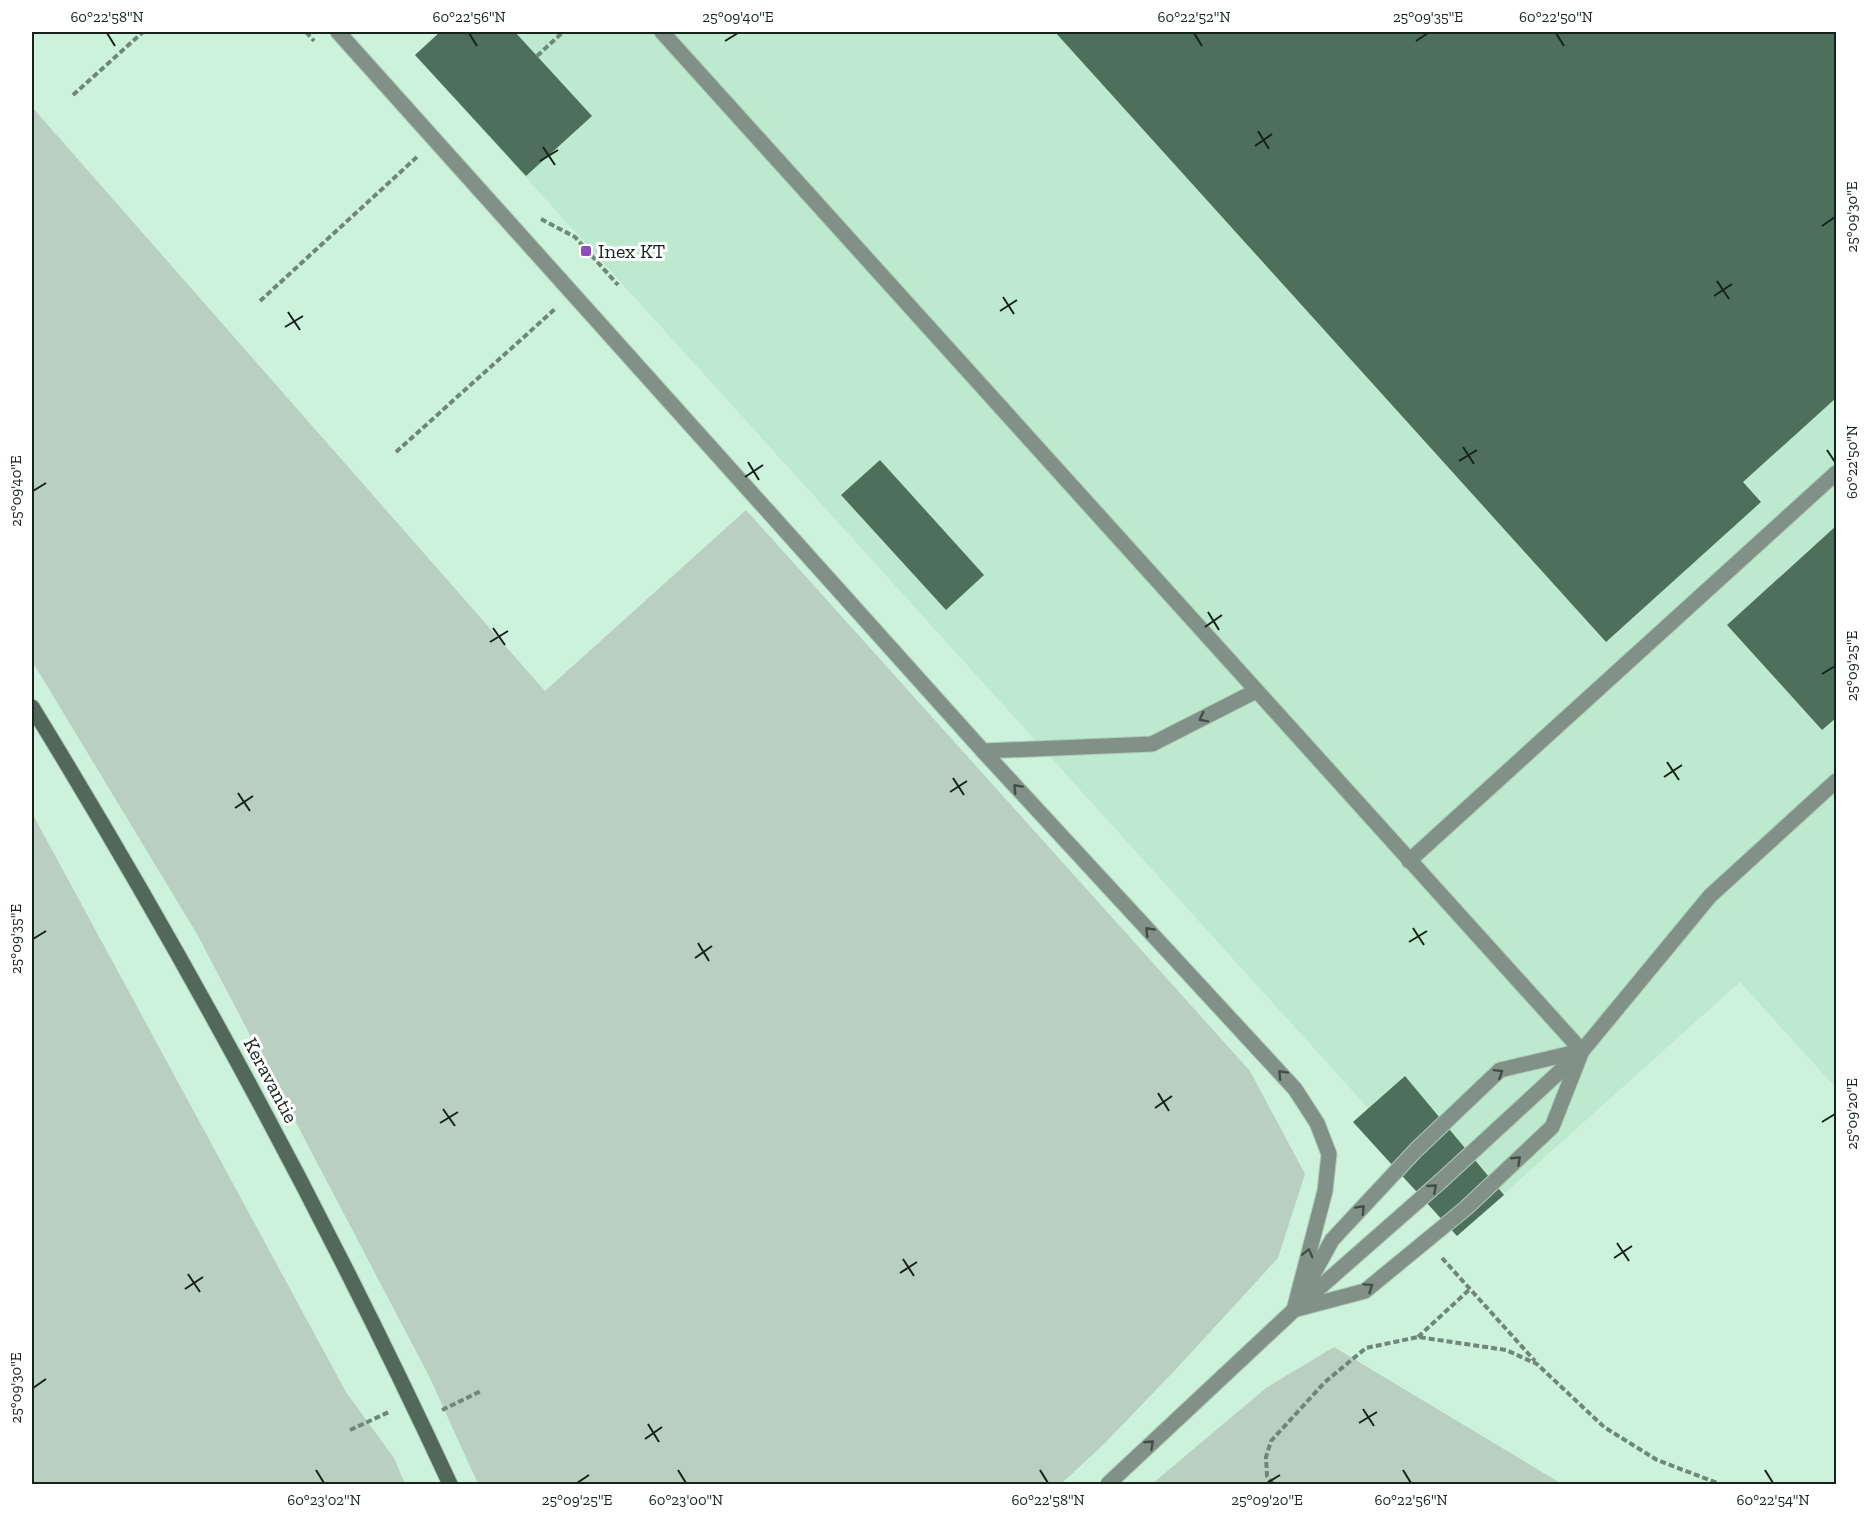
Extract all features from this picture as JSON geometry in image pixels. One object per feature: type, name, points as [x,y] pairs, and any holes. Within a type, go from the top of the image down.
[{"type":"main road","name":"Keravantie","points":[[32,707],[109,833],[210,1010],[314,1207],[411,1401],[450,1485]]},
{"type":"lane","points":[[338,32],[983,751],[1295,1089],[1317,1123],[1329,1154],[1325,1191],[1294,1310]]},
{"type":"lane","points":[[662,32],[1582,1051]]},
{"type":"lane","points":[[1409,861],[1836,473]]},
{"type":"lane","points":[[983,751],[1152,744],[1256,691]]},
{"type":"lane","points":[[1108,1485],[1294,1310],[1442,1180],[1582,1051],[1710,896],[1836,781]]},
{"type":"lane","points":[[1294,1310],[1365,1291],[1466,1208],[1552,1127],[1582,1051]]},
{"type":"lane","points":[[1294,1310],[1332,1240],[1416,1150],[1500,1070],[1582,1051]]},
{"type":"path","points":[[73,95],[143,32]]},
{"type":"path","points":[[537,56],[564,32]]},
{"type":"path","points":[[260,301],[436,140]]},
{"type":"path","points":[[537,217],[574,237],[618,285]]},
{"type":"path","points":[[396,452],[555,308]]},
{"type":"path","points":[[1437,1252],[1537,1364],[1604,1427],[1657,1460],[1720,1485]]},
{"type":"path","points":[[1418,1337],[1470,1289]]},
{"type":"path","points":[[1273,1485],[1267,1476],[1266,1457],[1271,1441],[1325,1382],[1366,1348],[1418,1337],[1506,1350],[1537,1364]]},
{"type":"path","points":[[420,1420],[481,1391]]},
{"type":"path","points":[[350,1431],[411,1401]]},
{"type":"shaded area","points":[[440,32],[1836,32],[1836,1088],[1740,982],[1457,1236],[1353,1122],[1368,1108],[415,55]]},
{"type":"shaded area","points":[[32,107],[545,691],[746,510],[1250,1071],[1305,1174],[1278,1258],[1178,1367],[1105,1443],[1061,1484],[478,1484],[429,1376],[197,934],[32,661]]},
{"type":"shaded area","points":[[32,813],[346,1392],[394,1458],[405,1484],[32,1484]]},
{"type":"shaded area","points":[[1334,1347],[1562,1484],[1152,1484],[1266,1388]]},
{"type":"building","points":[[440,32],[515,32],[592,116],[526,176],[415,55]]},
{"type":"building","points":[[1055,32],[1836,32],[1836,398],[1743,482],[1761,502],[1606,642]]},
{"type":"building","points":[[880,460],[984,575],[946,610],[841,495]]},
{"type":"building","points":[[1836,526],[1836,718],[1822,730],[1727,625]]},
{"type":"building","points":[[1405,1076],[1504,1195],[1457,1236],[1353,1122]]},
{"type":"place","name":"Inex KT","points":[[586,251]]}]
